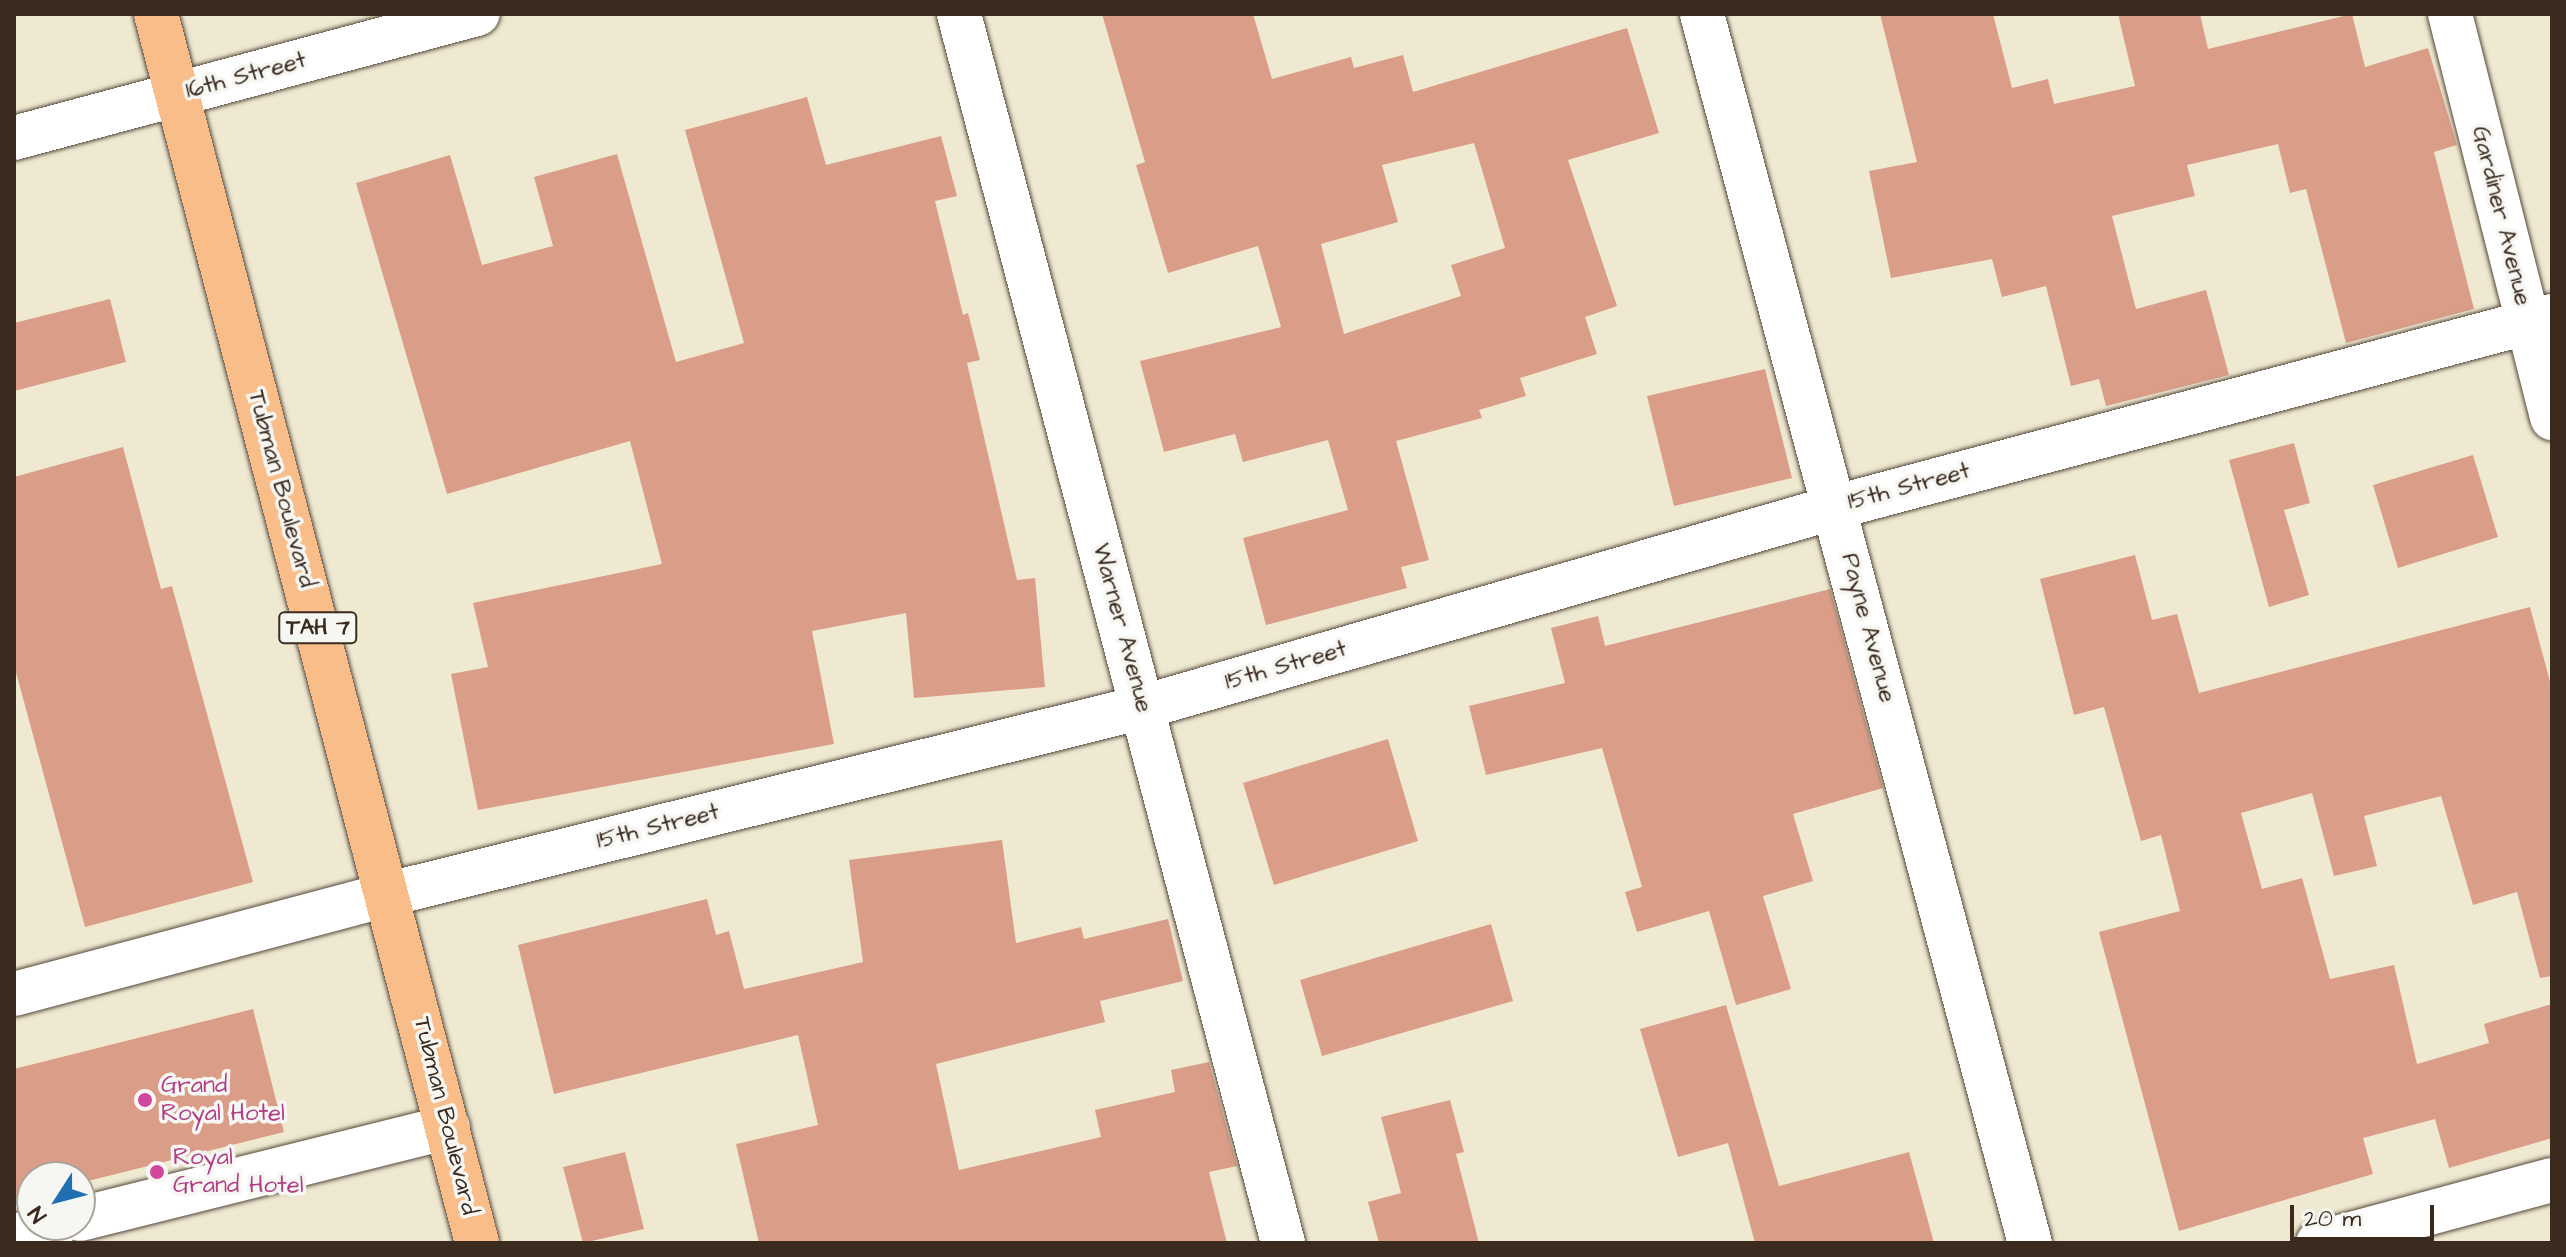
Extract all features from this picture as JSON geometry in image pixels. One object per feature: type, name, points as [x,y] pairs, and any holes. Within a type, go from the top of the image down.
[{"type":"highway","name":"Tubman Boulevard","points":[[156,14],[389,894],[477,1243]]},
{"type":"street","name":"16th Street","points":[[14,138],[478,14]]},
{"type":"street","name":"Warner Avenue","points":[[959,14],[1283,1243]]},
{"type":"street","name":"Payne Avenue","points":[[1702,14],[2030,1243]]},
{"type":"street","name":"Gardiner Avenue","points":[[2450,14],[2540,319],[2552,418]]},
{"type":"street","name":"15th Street","points":[[14,994],[389,894],[1143,707],[1836,507],[2540,319]]},
{"type":"street","points":[[96,1215],[448,1127]]},
{"type":"street","points":[[2318,1243],[2552,1180]]},
{"type":"building","points":[[1102,14],[1253,14],[1272,79],[1351,57],[1354,68],[1403,55],[1413,92],[1627,28],[1659,133],[1568,160],[1617,306],[1585,317],[1597,354],[1520,378],[1526,396],[1479,410],[1482,418],[1396,441],[1429,560],[1401,567],[1407,588],[1266,625],[1243,538],[1348,510],[1328,440],[1243,462],[1235,434],[1164,452],[1140,361],[1281,327],[1258,246],[1168,273],[1136,165],[1145,162]],"holes":[[[1474,143],[1505,248],[1451,265],[1461,296],[1344,334],[1321,244],[1398,222],[1382,165]]]},
{"type":"building","points":[[1880,14],[1993,14],[2012,88],[2048,79],[2054,104],[2135,86],[2118,14],[2200,14],[2208,49],[2352,14],[2365,67],[2428,48],[2457,145],[2434,152],[2474,309],[2346,343],[2306,189],[2290,193],[2278,144],[2187,165],[2195,196],[2112,216],[2136,309],[2206,290],[2229,375],[2106,406],[2099,379],[2071,386],[2046,286],[2002,297],[1992,259],[1891,278],[1869,171],[1917,162]]},
{"type":"building","points":[[807,97],[826,165],[941,136],[957,196],[935,201],[963,315],[968,313],[980,360],[967,363],[1017,580],[1035,578],[1045,687],[914,698],[906,613],[812,631],[834,744],[478,810],[451,674],[488,667],[473,603],[662,564],[630,441],[447,494],[356,183],[450,155],[482,265],[553,246],[534,177],[617,154],[676,362],[744,343],[685,130]]},
{"type":"building","points":[[110,299],[126,362],[14,391],[14,323]]},
{"type":"building","points":[[1765,369],[1792,478],[1674,506],[1647,396]]},
{"type":"building","points":[[2294,443],[2310,503],[2284,510],[2309,595],[2269,607],[2229,460]]},
{"type":"building","points":[[123,447],[161,589],[172,586],[253,882],[85,927],[14,665],[14,477]]},
{"type":"building","points":[[2473,455],[2498,537],[2398,568],[2373,485]]},
{"type":"building","points":[[2135,555],[2152,620],[2177,614],[2199,693],[2530,607],[2552,689],[2552,976],[2540,978],[2517,892],[2473,905],[2441,796],[2364,816],[2377,866],[2334,876],[2312,793],[2241,813],[2262,889],[2302,878],[2330,979],[2394,965],[2417,1064],[2489,1043],[2484,1024],[2552,1004],[2552,1138],[2449,1168],[2435,1119],[2363,1138],[2373,1174],[2179,1231],[2099,932],[2180,911],[2161,835],[2141,841],[2104,707],[2074,715],[2040,579]]},
{"type":"building","points":[[1830,589],[1883,788],[1793,814],[1813,881],[1763,896],[1791,989],[1736,1005],[1709,911],[1637,932],[1625,892],[1642,887],[1602,748],[1486,775],[1469,706],[1565,683],[1551,628],[1598,616],[1605,646]]},
{"type":"building","points":[[1388,739],[1418,841],[1274,885],[1243,783]]},
{"type":"building","points":[[1002,840],[1016,943],[1081,927],[1084,939],[1168,919],[1183,981],[1100,1001],[1105,1022],[936,1064],[959,1170],[1101,1137],[1095,1110],[1175,1092],[1171,1070],[1209,1062],[1237,1166],[1209,1172],[1227,1243],[759,1243],[736,1144],[818,1125],[798,1035],[554,1094],[518,945],[707,899],[716,935],[729,931],[744,989],[863,962],[849,860]]},
{"type":"building","points":[[1491,924],[1513,1001],[1322,1056],[1300,980]]},
{"type":"building","points":[[1726,1005],[1779,1186],[1909,1152],[1934,1243],[1755,1243],[1728,1143],[1678,1157],[1640,1029]]},
{"type":"building","name":"Grand Royal Hotel","points":[[253,1009],[284,1132],[96,1179],[96,1161],[16,1161],[14,1199],[14,1069]]},
{"type":"building","points":[[1450,1100],[1464,1152],[1456,1154],[1479,1243],[1379,1243],[1368,1202],[1401,1193],[1381,1117]]},
{"type":"building","points":[[625,1152],[644,1229],[583,1243],[563,1167]]},
{"type":"place","name":"Grand Royal Hotel","points":[[145,1100]]},
{"type":"place","name":"Royal Grand Hotel","points":[[157,1172]]}]
